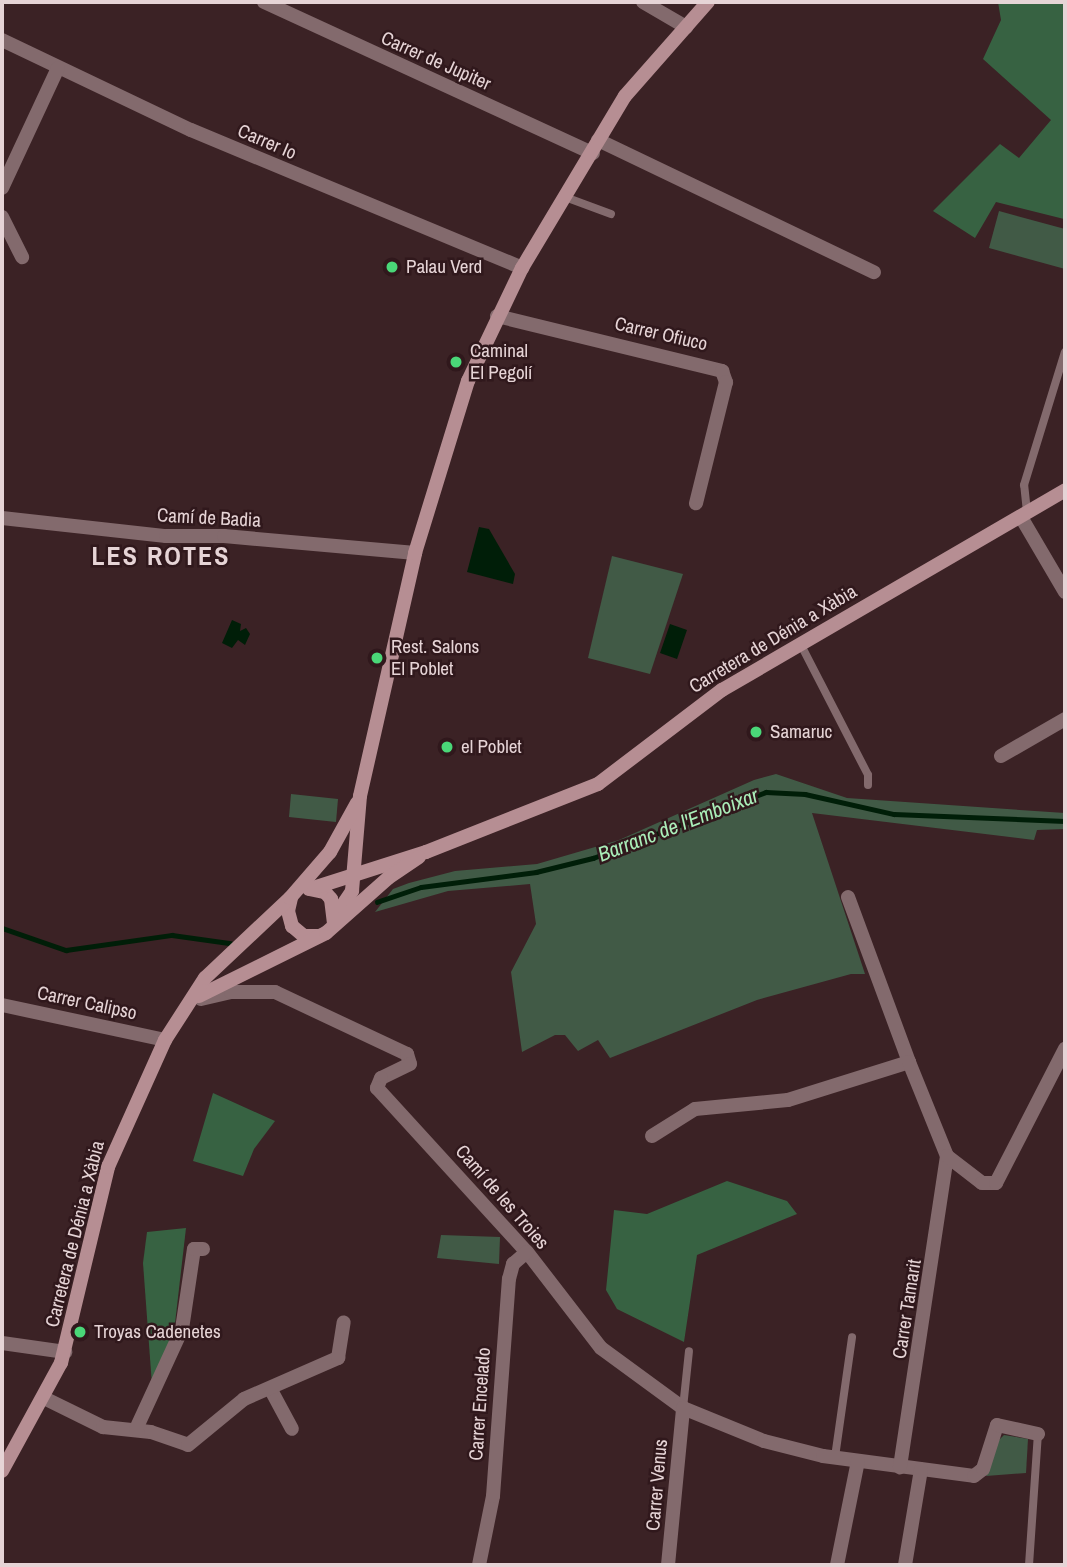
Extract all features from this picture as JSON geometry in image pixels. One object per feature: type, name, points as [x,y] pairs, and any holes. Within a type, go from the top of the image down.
[{"type":"street","name":"Carrer de Jupiter","points":[[264,2],[874,272]]},
{"type":"street","points":[[643,2],[686,27]]},
{"type":"street","points":[[360,796],[337,843],[290,898],[288,911],[292,926],[304,936],[324,934],[341,916],[350,897],[355,872],[360,796],[415,553],[468,381],[522,268],[625,96],[708,2]]},
{"type":"street","name":"Carrer Io","points":[[2,40],[191,130],[522,268]]},
{"type":"street","points":[[2,188],[58,68]]},
{"type":"street","points":[[2,217],[22,257]]},
{"type":"street","name":"Carrer Ofiuco","points":[[497,316],[722,371],[726,382],[696,503]]},
{"type":"street","name":"Carretera de Dénia a Xàbia","points":[[310,889],[355,872],[426,852],[598,784],[700,705],[1065,490]]},
{"type":"street","points":[[1024,514],[1065,592]]},
{"type":"street","name":"Camí de Badia","points":[[2,519],[415,553]]},
{"type":"street","points":[[1001,755],[1065,719]]},
{"type":"street","name":"Carretera de Dénia a Xàbia","points":[[341,916],[426,852]]},
{"type":"street","points":[[290,898],[310,889],[328,895],[341,916]]},
{"type":"street","points":[[848,897],[947,1156],[982,1183],[996,1183],[1065,1049]]},
{"type":"street","name":"Carretera de Dénia a Xàbia","points":[[2,1471],[44,1398],[65,1352],[108,1167],[165,1040],[205,978],[290,898]]},
{"type":"street","name":"Carretera de Dénia a Xàbia","points":[[184,1008],[223,980],[324,934]]},
{"type":"street","name":"Camí de les Troies","points":[[184,1008],[211,996],[275,992],[407,1055],[410,1064],[381,1078],[377,1088],[527,1252],[601,1348],[683,1408],[764,1441],[858,1461],[974,1476],[983,1469],[997,1425],[1038,1434]]},
{"type":"street","name":"Carrer Calipso","points":[[2,1005],[165,1040]]},
{"type":"street","points":[[652,1136],[695,1109],[788,1100],[909,1062]]},
{"type":"street","name":"Carrer Tamarit","points":[[901,1467],[947,1156]]},
{"type":"street","points":[[136,1429],[182,1328],[194,1249],[204,1249]]},
{"type":"street","name":"Carrer Encelado","points":[[479,1565],[493,1496],[509,1279],[513,1264],[527,1252]]},
{"type":"street","points":[[44,1398],[103,1427],[136,1429],[188,1445],[244,1399],[271,1390],[338,1358],[344,1322]]},
{"type":"street","points":[[2,1342],[65,1352]]},
{"type":"street","points":[[271,1390],[292,1429]]},
{"type":"street","name":"Carrer Venus","points":[[668,1565],[683,1408]]},
{"type":"street","points":[[838,1565],[858,1461]]},
{"type":"street","points":[[905,1565],[921,1469]]},
{"type":"lane","points":[[565,197],[611,214]]},
{"type":"lane","points":[[1024,514],[1024,485],[1065,352]]},
{"type":"lane","points":[[801,645],[867,775],[868,785]]},
{"type":"lane","points":[[835,1457],[852,1337]]},
{"type":"lane","points":[[683,1408],[689,1351]]},
{"type":"lane","points":[[1029,1565],[1038,1434]]},
{"type":"shaded area","points":[[998,2],[1065,2],[1065,215],[1064,219],[996,202],[975,238],[933,211],[1000,144],[1019,158],[1051,120],[983,59],[1001,20]]},
{"type":"shaded area","points":[[999,211],[1065,229],[1065,269],[989,248]]},
{"type":"shaded area","points":[[479,527],[489,529],[515,574],[513,584],[467,572]]},
{"type":"shaded area","points":[[612,556],[683,574],[650,674],[588,658]]},
{"type":"shaded area","points":[[232,620],[241,624],[240,631],[246,628],[250,634],[245,645],[238,640],[232,648],[222,643]]},
{"type":"shaded area","points":[[670,624],[687,630],[677,659],[660,653]]},
{"type":"shaded area","points":[[776,774],[847,798],[1065,813],[1065,829],[1037,830],[1034,840],[812,813],[865,974],[851,974],[757,1000],[610,1058],[598,1040],[578,1051],[565,1035],[555,1035],[522,1052],[511,972],[536,924],[530,884],[448,891],[375,912],[393,889],[409,883],[455,871],[537,864],[619,840],[754,780]]},
{"type":"shaded area","points":[[291,794],[338,799],[336,822],[289,817]]},
{"type":"shaded area","points":[[213,1093],[275,1121],[254,1149],[243,1176],[193,1161]]},
{"type":"shaded area","points":[[727,1181],[787,1201],[797,1214],[697,1255],[684,1342],[617,1309],[606,1290],[614,1210],[647,1214]]},
{"type":"shaded area","points":[[186,1228],[174,1332],[152,1385],[143,1263],[147,1232]]},
{"type":"shaded area","points":[[441,1235],[500,1237],[499,1264],[437,1258]]},
{"type":"shaded area","points":[[1004,1435],[1028,1439],[1026,1473],[986,1476],[997,1442]]},
{"type":"waterway","name":"Barranc de l'Emboixar","points":[[377,902],[421,887],[536,872],[593,858],[766,792],[805,794],[894,814],[1065,821]]},
{"type":"waterway","points":[[2,928],[66,950],[172,935],[230,943]]},
{"type":"place","name":"Palau Verd","points":[[392,267]]},
{"type":"place","name":"Caminal El Pegolí","points":[[456,362]]},
{"type":"place","name":"Rest. Salons El Poblet","points":[[377,658]]},
{"type":"place","name":"Samaruc","points":[[756,732]]},
{"type":"place","name":"el Poblet","points":[[447,747]]},
{"type":"place","name":"Troyas Cadenetes","points":[[80,1332]]},
{"type":"district","name":"LES ROTES","points":[[161,556]]}]
